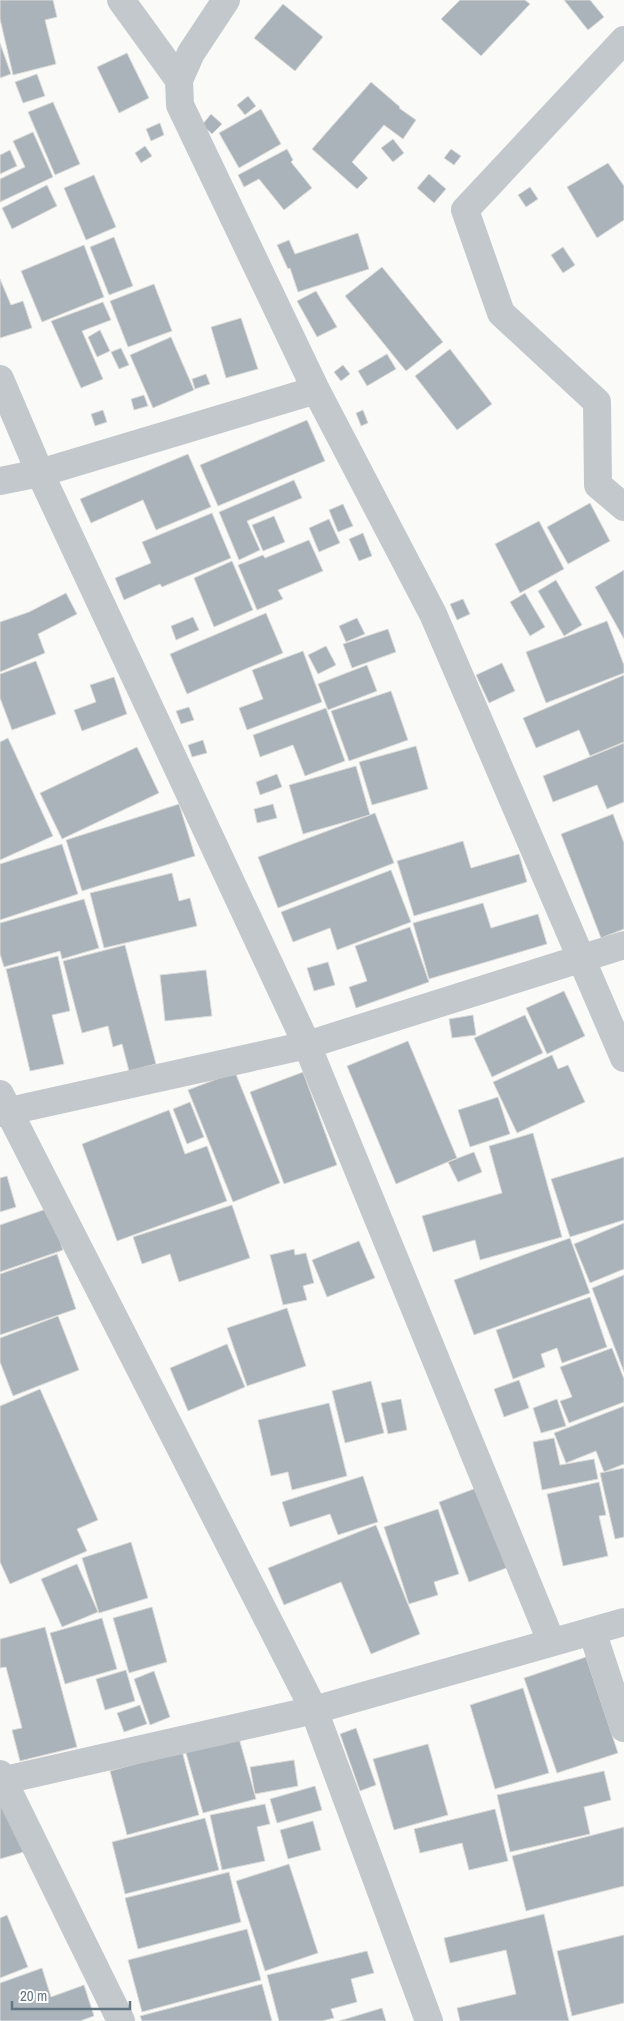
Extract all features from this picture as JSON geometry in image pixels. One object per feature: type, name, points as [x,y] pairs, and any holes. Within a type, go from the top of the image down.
[{"type":"street","points":[[121,0],[179,80]]},
{"type":"street","points":[[226,0],[190,54],[179,80],[180,105],[316,390],[433,614],[624,1058]]},
{"type":"street","points":[[624,40],[465,210],[501,313],[597,402],[598,485],[624,507]]},
{"type":"street","points":[[0,380],[40,473],[307,1045],[551,1641]]},
{"type":"street","points":[[0,481],[40,473],[316,390]]},
{"type":"street","points":[[429,2021],[314,1710],[2,1106],[307,1045],[624,944]]},
{"type":"street","points":[[121,2021],[1,1778],[314,1710],[551,1641],[624,1622]]},
{"type":"street","points":[[592,1631],[624,1728]]},
{"type":"building","points":[[0,0],[53,0],[57,17],[45,20],[56,64],[13,75],[0,19]]},
{"type":"building","points":[[460,0],[525,0],[530,4],[481,56],[441,19]]},
{"type":"building","points":[[564,0],[590,0],[604,17],[588,30]]},
{"type":"building","points":[[283,4],[323,37],[295,71],[254,38]]},
{"type":"building","points":[[0,43],[11,74],[0,78]]},
{"type":"building","points":[[127,53],[149,98],[119,113],[97,67]]},
{"type":"building","points":[[37,74],[45,96],[23,103],[15,82]]},
{"type":"building","points":[[371,82],[399,108],[416,120],[403,139],[384,125],[352,162],[368,178],[357,189],[312,149]]},
{"type":"building","points":[[248,96],[256,106],[245,115],[237,105]]},
{"type":"building","points":[[53,102],[80,164],[55,175],[28,112]]},
{"type":"building","points":[[261,109],[281,144],[239,168],[219,133]]},
{"type":"building","points":[[211,114],[222,124],[212,134],[202,125]]},
{"type":"building","points":[[160,123],[164,135],[151,141],[146,129]]},
{"type":"building","points":[[33,132],[53,177],[0,202],[0,179],[25,167],[13,141]]},
{"type":"building","points":[[393,139],[404,153],[393,162],[381,148]]},
{"type":"building","points":[[145,146],[152,156],[141,163],[135,153]]},
{"type":"building","points":[[287,149],[293,160],[291,162],[312,188],[284,210],[259,179],[244,187],[238,175]]},
{"type":"building","points":[[451,149],[461,156],[454,165],[444,158]]},
{"type":"building","points":[[10,150],[17,166],[0,174],[0,155]]},
{"type":"building","points":[[608,163],[624,186],[624,220],[597,238],[567,187]]},
{"type":"building","points":[[429,174],[446,189],[434,203],[417,188]]},
{"type":"building","points":[[94,175],[116,227],[86,240],[64,188]]},
{"type":"building","points":[[47,185],[57,206],[12,229],[2,208]]},
{"type":"building","points":[[530,187],[538,199],[526,207],[518,195]]},
{"type":"building","points":[[358,233],[369,269],[298,292],[290,268],[288,269],[277,245],[289,240],[295,254]]},
{"type":"building","points":[[114,237],[133,286],[109,295],[90,247]]},
{"type":"building","points":[[84,245],[104,297],[42,322],[21,271]]},
{"type":"building","points":[[563,247],[575,265],[563,273],[551,255]]},
{"type":"building","points":[[382,267],[443,342],[406,371],[345,296]]},
{"type":"building","points":[[0,279],[11,305],[23,301],[32,328],[0,338]]},
{"type":"building","points":[[154,284],[172,331],[128,347],[110,301]]},
{"type":"building","points":[[316,291],[337,327],[317,337],[297,301]]},
{"type":"building","points":[[103,302],[111,320],[82,331],[103,379],[81,388],[51,321]]},
{"type":"building","points":[[241,318],[258,369],[226,378],[211,327]]},
{"type":"building","points":[[100,330],[110,351],[97,357],[88,337]]},
{"type":"building","points":[[171,337],[194,390],[153,408],[130,355]]},
{"type":"building","points":[[121,348],[129,365],[119,369],[111,352]]},
{"type":"building","points":[[450,349],[492,404],[457,430],[415,376]]},
{"type":"building","points":[[387,354],[396,369],[367,386],[358,371]]},
{"type":"building","points":[[343,365],[350,374],[341,381],[334,372]]},
{"type":"building","points":[[206,374],[210,384],[195,389],[192,379]]},
{"type":"building","points":[[144,395],[148,406],[134,410],[131,399]]},
{"type":"building","points":[[103,410],[107,422],[95,426],[91,414]]},
{"type":"building","points":[[363,410],[368,423],[361,426],[356,413]]},
{"type":"building","points":[[307,420],[325,461],[218,506],[200,465]]},
{"type":"building","points":[[188,454],[211,507],[156,530],[143,500],[91,523],[80,499]]},
{"type":"building","points":[[294,480],[302,498],[247,521],[260,550],[239,560],[219,512]]},
{"type":"building","points":[[590,503],[610,541],[568,564],[547,527]]},
{"type":"building","points":[[343,504],[353,526],[338,532],[329,510]]},
{"type":"building","points":[[212,513],[231,558],[162,587],[160,584],[124,600],[115,578],[151,563],[142,542]]},
{"type":"building","points":[[274,516],[285,542],[263,551],[252,525]]},
{"type":"building","points":[[329,519],[340,543],[319,552],[309,528]]},
{"type":"building","points":[[539,521],[564,569],[520,593],[495,544]]},
{"type":"building","points":[[363,533],[372,556],[359,561],[349,539]]},
{"type":"building","points":[[309,540],[323,571],[278,590],[283,599],[257,610],[238,565],[263,555],[265,558]]},
{"type":"building","points":[[232,561],[253,610],[214,627],[194,578]]},
{"type":"building","points":[[624,570],[624,639],[595,587]]},
{"type":"building","points":[[556,580],[582,625],[564,636],[538,591]]},
{"type":"building","points":[[66,593],[77,614],[38,634],[45,653],[0,672],[0,622],[29,612]]},
{"type":"building","points":[[525,593],[545,627],[530,636],[510,602]]},
{"type":"building","points":[[463,599],[470,614],[457,620],[450,604]]},
{"type":"building","points":[[266,613],[283,653],[187,694],[170,654]]},
{"type":"building","points":[[193,617],[199,630],[176,640],[171,626]]},
{"type":"building","points":[[357,618],[365,634],[346,642],[339,626]]},
{"type":"building","points":[[607,621],[624,665],[624,673],[546,703],[526,652]]},
{"type":"building","points":[[388,629],[396,652],[352,668],[343,644]]},
{"type":"building","points":[[326,646],[336,665],[318,674],[308,655]]},
{"type":"building","points":[[303,651],[322,702],[247,730],[239,708],[263,699],[252,670]]},
{"type":"building","points":[[36,661],[56,714],[12,730],[0,698],[0,674]]},
{"type":"building","points":[[502,663],[515,691],[489,703],[476,675]]},
{"type":"building","points":[[367,665],[377,691],[328,710],[318,684]]},
{"type":"building","points":[[624,675],[624,742],[590,756],[579,730],[536,748],[523,718]]},
{"type":"building","points":[[114,677],[127,714],[82,731],[74,710],[96,702],[90,685]]},
{"type":"building","points":[[391,691],[408,740],[349,761],[331,711]]},
{"type":"building","points":[[189,707],[194,720],[181,724],[176,711]]},
{"type":"building","points":[[326,708],[345,761],[305,776],[293,745],[260,757],[253,735]]},
{"type":"building","points":[[8,738],[53,836],[0,860],[0,742]]},
{"type":"building","points":[[203,740],[207,753],[192,757],[188,745]]},
{"type":"building","points":[[624,743],[624,802],[607,809],[597,785],[553,802],[543,776]]},
{"type":"building","points":[[416,746],[428,789],[372,805],[359,762]]},
{"type":"building","points":[[137,747],[159,793],[62,839],[40,793]]},
{"type":"building","points":[[356,766],[370,815],[303,834],[289,785]]},
{"type":"building","points":[[277,774],[282,787],[260,795],[256,782]]},
{"type":"building","points":[[179,804],[195,856],[82,891],[66,840]]},
{"type":"building","points":[[273,804],[277,818],[257,823],[254,809]]},
{"type":"building","points":[[375,813],[394,863],[278,908],[258,857]]},
{"type":"building","points":[[613,814],[624,843],[624,929],[601,938],[561,834]]},
{"type":"building","points":[[463,841],[471,868],[519,854],[527,882],[414,916],[397,861]]},
{"type":"building","points":[[62,844],[78,894],[0,920],[0,864]]},
{"type":"building","points":[[391,870],[411,922],[337,950],[330,928],[293,942],[281,912]]},
{"type":"building","points":[[172,873],[179,901],[190,898],[197,926],[104,948],[90,893]]},
{"type":"building","points":[[84,899],[99,948],[62,959],[60,951],[4,967],[0,954],[0,923]]},
{"type":"building","points":[[483,903],[491,928],[538,914],[547,944],[429,979],[413,923]]},
{"type":"building","points":[[410,927],[429,982],[356,1008],[349,987],[367,981],[355,946]]},
{"type":"building","points":[[125,945],[156,1064],[129,1071],[122,1044],[113,1047],[108,1026],[82,1033],[63,961]]},
{"type":"building","points":[[58,956],[70,1011],[52,1015],[64,1064],[30,1071],[6,969]]},
{"type":"building","points":[[328,962],[335,985],[314,991],[307,968]]},
{"type":"building","points":[[206,970],[212,1016],[165,1021],[160,975]]},
{"type":"building","points":[[564,991],[585,1036],[547,1054],[526,1008]]},
{"type":"building","points":[[473,1015],[476,1035],[452,1038],[449,1019]]},
{"type":"building","points":[[525,1015],[543,1053],[492,1077],[474,1038]]},
{"type":"building","points":[[408,1041],[457,1158],[396,1184],[347,1066]]},
{"type":"building","points":[[552,1055],[558,1069],[568,1065],[585,1102],[517,1133],[493,1082]]},
{"type":"building","points":[[235,1072],[280,1183],[233,1202],[188,1090]]},
{"type":"building","points":[[303,1072],[337,1165],[284,1184],[250,1092]]},
{"type":"building","points":[[498,1097],[510,1134],[470,1147],[458,1110]]},
{"type":"building","points":[[190,1102],[204,1137],[187,1144],[173,1109]]},
{"type":"building","points":[[169,1110],[185,1154],[207,1146],[227,1201],[117,1241],[82,1144]]},
{"type":"building","points":[[533,1133],[562,1237],[480,1260],[475,1240],[433,1252],[422,1216],[502,1193],[489,1146]]},
{"type":"building","points":[[474,1152],[482,1172],[458,1182],[448,1162]]},
{"type":"building","points":[[624,1157],[624,1220],[570,1237],[551,1179]]},
{"type":"building","points":[[7,1176],[16,1207],[0,1212],[0,1178]]},
{"type":"building","points":[[232,1205],[250,1258],[179,1282],[170,1254],[142,1264],[133,1237]]},
{"type":"building","points":[[49,1208],[63,1250],[0,1272],[0,1225]]},
{"type":"building","points":[[624,1223],[624,1269],[590,1283],[574,1244]]},
{"type":"building","points":[[570,1238],[590,1293],[474,1335],[454,1280]]},
{"type":"building","points":[[359,1241],[375,1278],[327,1297],[312,1260]]},
{"type":"building","points":[[294,1249],[295,1255],[306,1253],[314,1283],[303,1286],[307,1300],[283,1305],[270,1255]]},
{"type":"building","points":[[57,1254],[76,1309],[0,1335],[0,1274]]},
{"type":"building","points":[[624,1275],[624,1372],[592,1288]]},
{"type":"building","points":[[590,1297],[607,1347],[562,1363],[557,1348],[541,1354],[545,1367],[513,1379],[496,1330]]},
{"type":"building","points":[[287,1308],[306,1366],[247,1386],[227,1328]]},
{"type":"building","points":[[58,1316],[79,1370],[13,1396],[0,1362],[0,1338]]},
{"type":"building","points":[[227,1344],[245,1387],[188,1411],[170,1368]]},
{"type":"building","points":[[612,1348],[624,1379],[624,1402],[569,1423],[560,1401],[572,1397],[560,1367]]},
{"type":"building","points":[[519,1380],[529,1408],[504,1417],[494,1389]]},
{"type":"building","points":[[371,1381],[384,1433],[345,1443],[332,1391]]},
{"type":"building","points":[[40,1389],[98,1520],[77,1529],[87,1551],[10,1584],[0,1562],[0,1406]]},
{"type":"building","points":[[401,1399],[407,1430],[388,1434],[381,1403]]},
{"type":"building","points":[[557,1399],[566,1426],[541,1433],[533,1408]]},
{"type":"building","points":[[329,1403],[347,1476],[292,1490],[288,1472],[271,1476],[258,1420]]},
{"type":"building","points":[[624,1406],[624,1464],[604,1472],[596,1451],[566,1463],[554,1433]]},
{"type":"building","points":[[554,1438],[560,1465],[594,1459],[598,1479],[542,1490],[533,1442]]},
{"type":"building","points":[[624,1468],[624,1537],[615,1539],[600,1473]]},
{"type":"building","points":[[363,1476],[378,1522],[338,1535],[330,1514],[290,1527],[282,1502]]},
{"type":"building","points":[[599,1482],[606,1515],[599,1516],[608,1556],[563,1566],[547,1494]]},
{"type":"building","points":[[479,1487],[509,1567],[469,1582],[439,1502]]},
{"type":"building","points":[[438,1509],[459,1574],[434,1582],[438,1595],[409,1604],[384,1527]]},
{"type":"building","points":[[376,1525],[420,1634],[371,1654],[341,1582],[284,1605],[268,1568]]},
{"type":"building","points":[[131,1542],[148,1598],[99,1613],[82,1558]]},
{"type":"building","points":[[77,1564],[98,1612],[62,1627],[41,1579]]},
{"type":"building","points":[[152,1607],[167,1662],[129,1673],[113,1618]]},
{"type":"building","points":[[102,1618],[117,1669],[65,1684],[50,1633]]},
{"type":"building","points":[[45,1627],[77,1747],[20,1761],[12,1730],[22,1728],[6,1667],[0,1668],[0,1639]]},
{"type":"building","points":[[586,1657],[618,1753],[557,1773],[524,1678]]},
{"type":"building","points":[[126,1670],[135,1701],[105,1710],[96,1679]]},
{"type":"building","points":[[154,1671],[170,1717],[150,1725],[134,1679]]},
{"type":"building","points":[[523,1688],[549,1773],[495,1789],[470,1705]]},
{"type":"building","points":[[140,1705],[147,1724],[124,1732],[117,1713]]},
{"type":"building","points":[[356,1728],[376,1785],[360,1791],[340,1734]]},
{"type":"building","points":[[237,1731],[256,1799],[203,1813],[184,1746]]},
{"type":"building","points":[[428,1744],[448,1815],[394,1830],[373,1759]]},
{"type":"building","points":[[182,1751],[199,1815],[127,1835],[110,1771]]},
{"type":"building","points":[[294,1760],[298,1786],[255,1794],[250,1767]]},
{"type":"building","points":[[604,1771],[611,1800],[584,1807],[590,1834],[510,1852],[497,1795]]},
{"type":"building","points":[[315,1786],[322,1810],[277,1823],[270,1799]]},
{"type":"building","points":[[0,1804],[27,1851],[0,1859]]},
{"type":"building","points":[[265,1804],[270,1824],[257,1827],[265,1861],[222,1870],[210,1815]]},
{"type":"building","points":[[495,1809],[508,1861],[469,1870],[462,1843],[420,1853],[414,1829]]},
{"type":"building","points":[[205,1818],[219,1870],[125,1894],[112,1842]]},
{"type":"building","points":[[313,1821],[321,1850],[288,1859],[280,1830]]},
{"type":"building","points":[[624,1827],[624,1886],[526,1911],[512,1856]]},
{"type":"building","points":[[289,1864],[318,1953],[265,1971],[236,1881]]},
{"type":"building","points":[[229,1872],[241,1922],[138,1949],[125,1898]]},
{"type":"building","points":[[544,1914],[569,2021],[460,2021],[457,2008],[516,1994],[506,1950],[450,1963],[444,1938]]},
{"type":"building","points":[[7,1915],[28,1967],[0,1978],[0,1918]]},
{"type":"building","points":[[247,1929],[261,1980],[142,2012],[128,1960]]},
{"type":"building","points":[[624,1935],[624,2003],[572,2016],[557,1951]]},
{"type":"building","points":[[367,1951],[374,1973],[351,1979],[357,2002],[331,2009],[334,2018],[322,2021],[279,2021],[267,1975]]},
{"type":"building","points":[[42,1968],[51,1997],[84,1985],[94,2016],[80,2021],[0,2021],[0,1983]]},
{"type":"building","points":[[262,1984],[272,2021],[142,2021],[140,2016]]},
{"type":"building","points":[[382,2008],[386,2021],[339,2021]]}]
